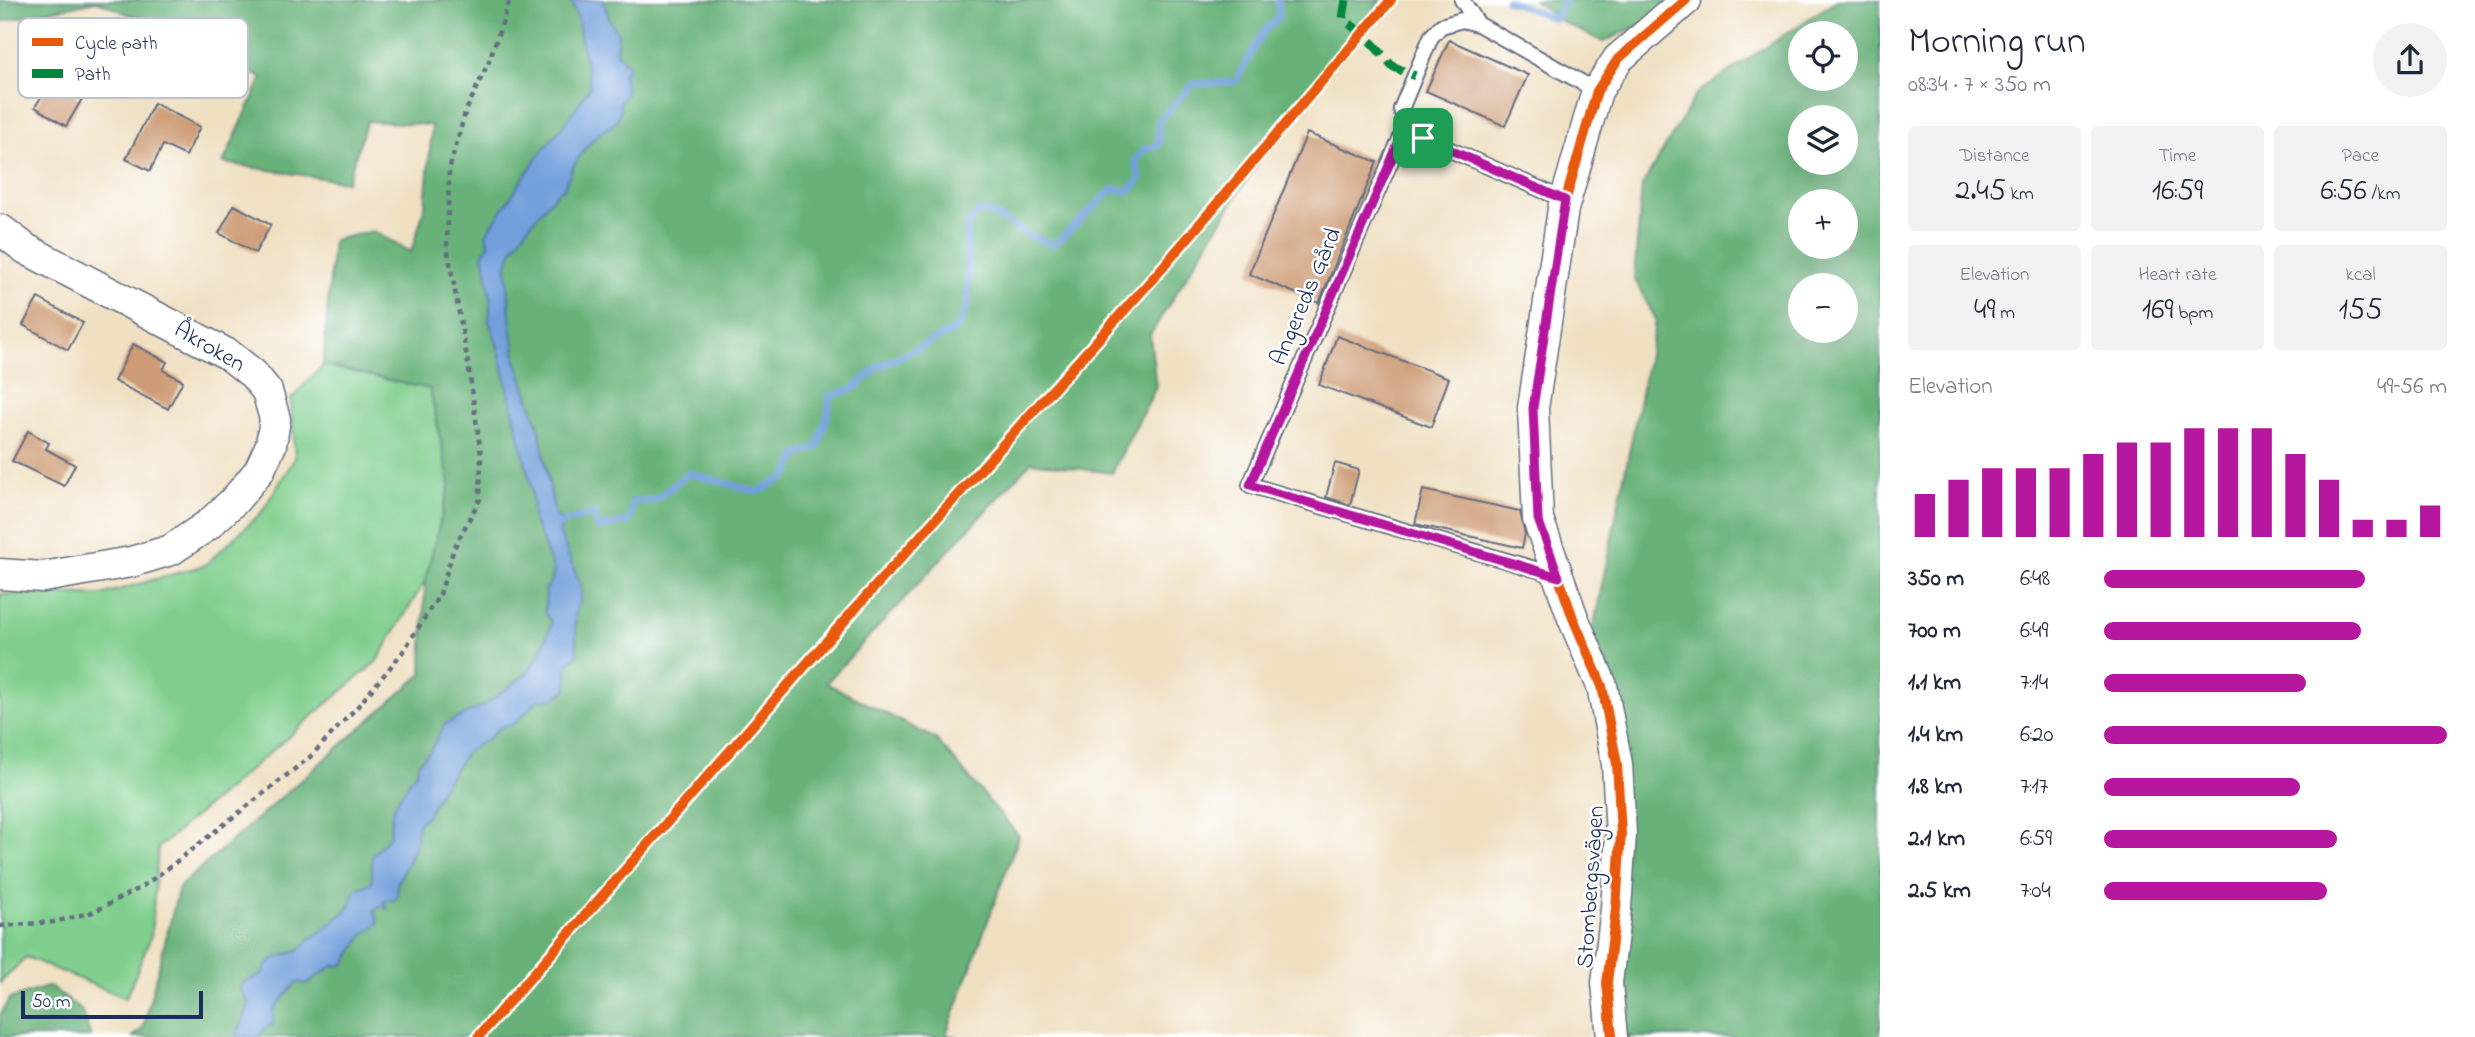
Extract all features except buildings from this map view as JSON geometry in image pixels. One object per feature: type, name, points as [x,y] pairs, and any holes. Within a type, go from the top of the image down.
[{"type":"street","name":"Stombergsvägen","points":[[1612,1037],[1607,983],[1621,834],[1617,764],[1602,686],[1538,519],[1533,408],[1565,200],[1597,91],[1618,58],[1686,0]]},
{"type":"street","name":"Åkroken","points":[[0,574],[43,577],[131,562],[172,550],[208,525],[235,500],[259,471],[271,445],[275,419],[267,391],[253,374],[229,355],[26,249],[1,230]]},
{"type":"lane","points":[[1461,0],[1478,24],[1597,91]]},
{"type":"lane","name":"Angereds Gård","points":[[1478,24],[1462,20],[1441,26],[1431,37],[1401,109],[1406,126],[1250,485],[1559,577]]},
{"type":"lane","points":[[1406,126],[1423,138],[1565,200]]},
{"type":"path","points":[[0,926],[54,922],[93,912],[140,888],[167,869],[310,757],[359,705],[402,653],[440,594],[454,548],[480,499],[481,455],[447,246],[449,170],[465,113],[489,61],[510,0]]},
{"type":"green space","points":[[0,0],[1381,0],[1282,124],[1150,335],[1156,387],[1112,473],[1031,462],[826,683],[936,739],[1019,836],[946,1035],[959,1037],[133,1037],[143,1028],[179,887],[422,674],[425,581],[450,484],[430,389],[323,365],[333,240],[373,231],[411,252],[425,207],[432,125],[367,121],[347,182],[223,163],[262,78],[248,71],[248,18],[138,18],[97,1],[0,20]]},
{"type":"green space","points":[[1534,0],[1679,0],[1642,24],[1603,42],[1564,23]]},
{"type":"green space","points":[[1837,0],[1880,0],[1880,1037],[1622,1037],[1593,629],[1656,320],[1634,278],[1642,186],[1697,93],[1788,33],[1788,91],[1858,91],[1858,21],[1805,21]]},
{"type":"green space","points":[[323,365],[430,389],[450,484],[425,581],[377,661],[158,848],[151,936],[126,998],[26,957],[0,983],[0,594],[101,595],[205,565],[261,513],[295,458],[291,399]]},
{"type":"green space","points":[[50,986],[82,1011],[91,1037],[0,1037],[0,1015],[9,999]]},
{"type":"water","points":[[571,0],[603,0],[610,21],[618,33],[616,52],[629,66],[623,75],[626,92],[620,102],[620,113],[615,123],[601,132],[584,151],[574,165],[564,189],[557,192],[528,227],[513,249],[507,264],[516,360],[539,428],[555,516],[564,521],[559,532],[581,586],[581,598],[575,614],[577,656],[567,664],[567,689],[556,698],[538,700],[514,724],[499,728],[467,752],[441,789],[427,816],[418,823],[415,847],[397,884],[398,896],[393,900],[383,901],[388,909],[379,906],[374,910],[379,923],[363,935],[344,965],[333,966],[306,984],[297,982],[273,1010],[273,1025],[266,1027],[258,1037],[236,1037],[249,1004],[240,988],[243,983],[263,974],[267,966],[278,957],[304,946],[309,939],[350,907],[354,891],[372,882],[372,856],[390,835],[394,807],[416,774],[419,762],[430,751],[445,724],[485,705],[527,673],[541,652],[552,623],[545,613],[546,589],[554,570],[533,518],[532,490],[497,343],[489,321],[491,300],[483,253],[489,244],[486,234],[538,156],[590,87],[579,23]]},
{"type":"waterway","points":[[554,526],[594,513],[598,528],[630,521],[633,502],[655,500],[689,473],[758,492],[787,476],[797,455],[818,447],[829,409],[829,396],[853,389],[878,367],[957,329],[968,304],[967,225],[978,212],[991,213],[1026,234],[1054,245],[1113,189],[1129,191],[1140,179],[1135,161],[1143,150],[1159,145],[1158,122],[1193,84],[1235,82],[1264,31],[1279,17],[1278,0]]},
{"type":"waterway","points":[[1507,0],[1555,19],[1565,0]]},
{"type":"marked path","points":[[1346,0],[1343,18],[1373,44],[1392,66],[1415,76]]},
{"type":"cycle path","points":[[478,1037],[862,601],[1157,274],[1391,0]]},
{"type":"cycle path","points":[[1612,1037],[1607,983],[1621,834],[1617,764],[1602,686],[1573,618],[1538,519],[1533,408],[1563,209],[1597,91],[1618,59],[1686,0]]},
{"type":"route","points":[[1406,126],[1423,138],[1565,200],[1533,408],[1538,519],[1559,577],[1250,485],[1406,126]]}]
